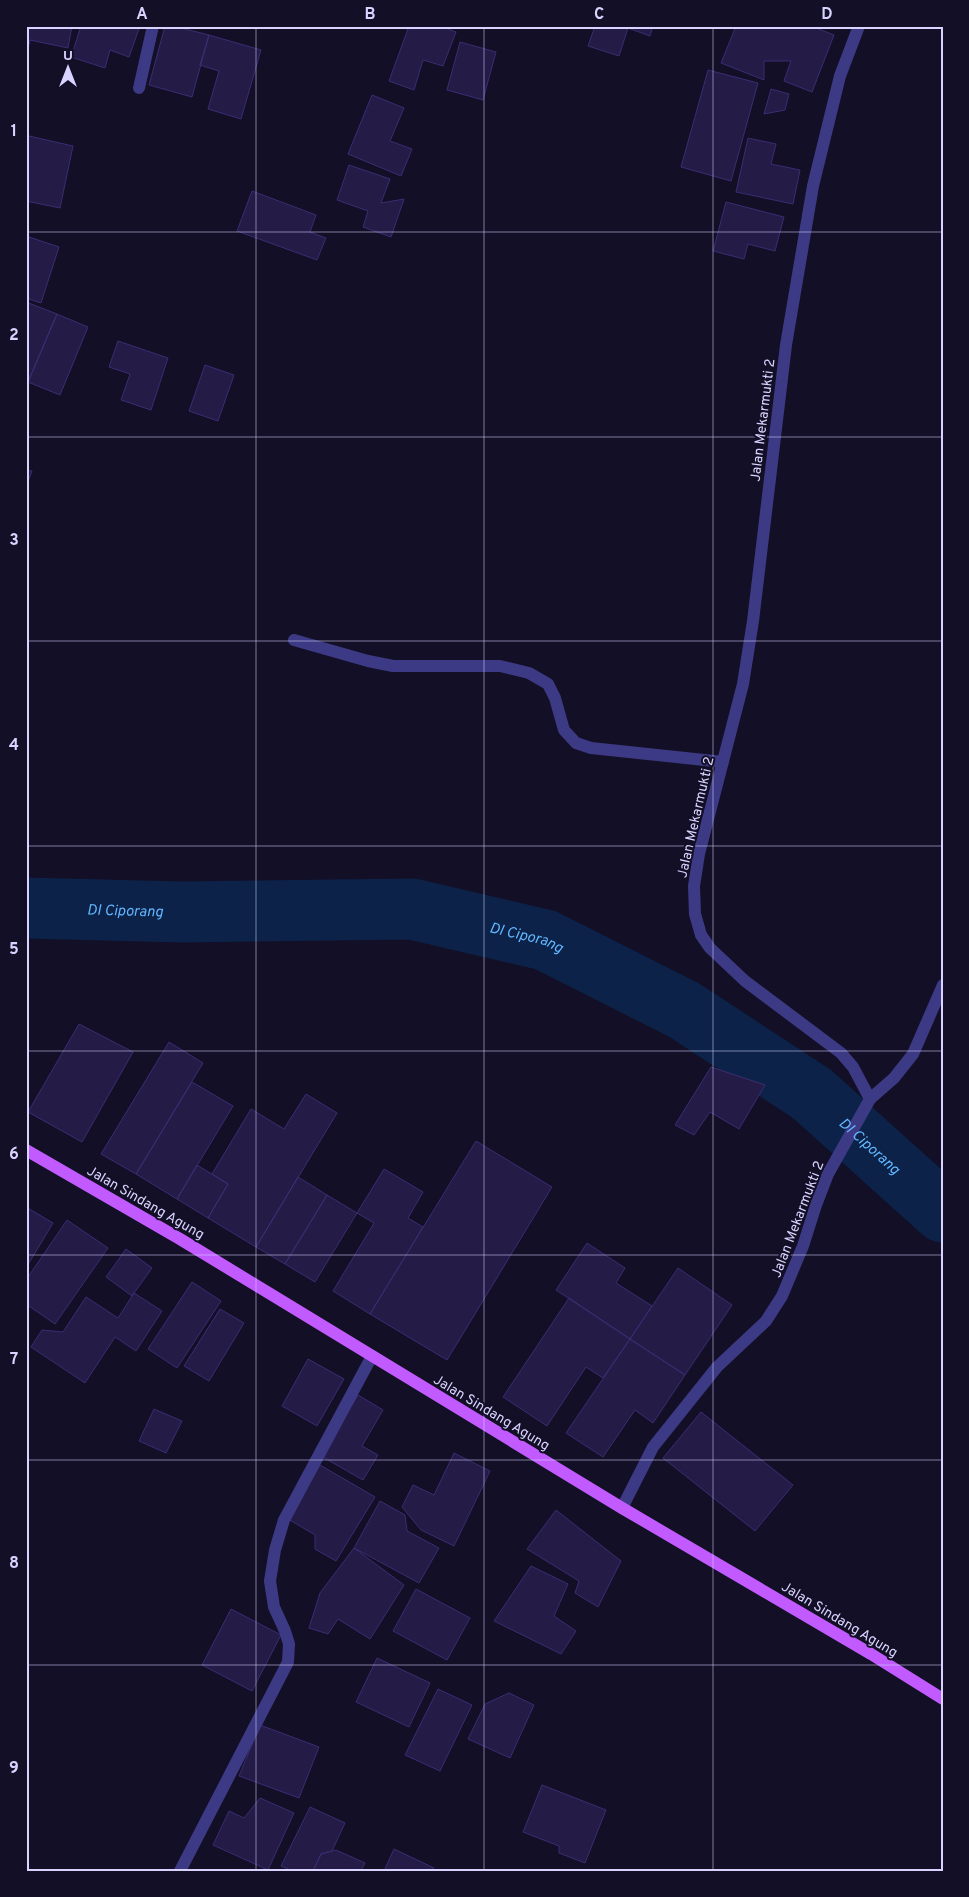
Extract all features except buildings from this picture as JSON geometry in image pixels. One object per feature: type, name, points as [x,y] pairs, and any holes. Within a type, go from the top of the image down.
[{"type":"main road","name":"Jalan Sindang Agung","points":[[26,1150],[180,1239],[622,1508],[871,1654],[943,1699]]},
{"type":"street","points":[[139,88],[153,26]]},
{"type":"street","name":"Jalan Mekarmukti 2","points":[[622,1508],[653,1447],[664,1432],[717,1367],[766,1321],[782,1296],[803,1246],[828,1174],[870,1099],[853,1067],[841,1053],[746,981],[710,948],[700,935],[695,914],[694,886],[699,854],[743,684],[752,630],[786,344],[813,186],[840,76],[858,26]]},
{"type":"street","points":[[294,640],[392,666],[500,666],[529,673],[548,684],[555,698],[564,730],[576,743],[591,748],[723,762]]},
{"type":"street","points":[[870,1099],[894,1078],[913,1054],[943,985]]},
{"type":"street","points":[[180,1871],[288,1662],[289,1644],[274,1607],[270,1582],[275,1550],[284,1520],[372,1356]]},
{"type":"waterway","name":"DI Ciporang","points":[[26,908],[182,912],[412,909],[545,940],[684,1010],[812,1094],[943,1212]]}]
